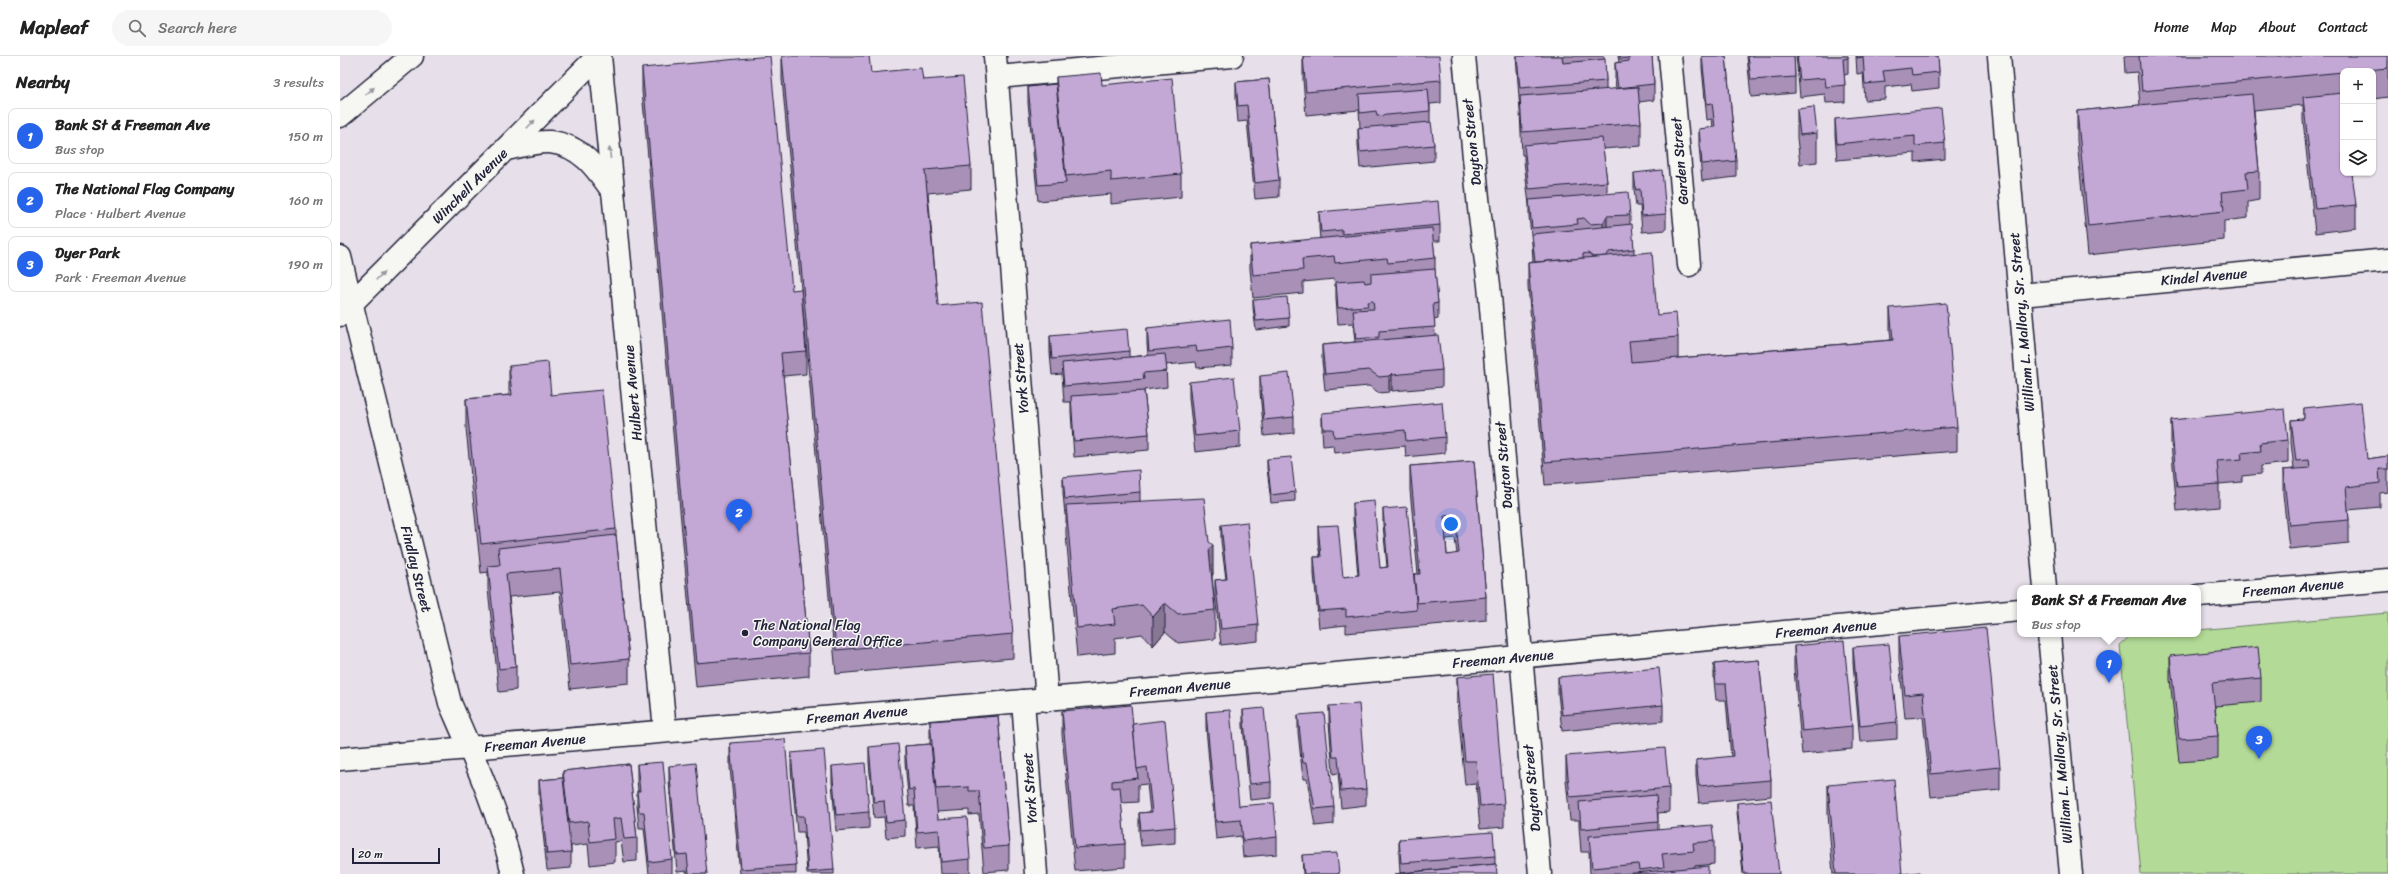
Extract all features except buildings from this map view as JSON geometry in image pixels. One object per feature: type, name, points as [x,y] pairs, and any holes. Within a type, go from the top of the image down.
[{"type":"main road","points":[[340,116],[412,56]]},
{"type":"main road","name":"Winchell Avenue","points":[[346,309],[599,56]]},
{"type":"main road","name":"Hulbert Avenue","points":[[599,56],[665,730]]},
{"type":"main road","points":[[996,67],[1232,56]]},
{"type":"main road","name":"Dayton Street","points":[[1464,56],[1479,208],[1489,285],[1520,658],[1540,874]]},
{"type":"main road","name":"Garden Street","points":[[1670,56],[1689,265]]},
{"type":"main road","name":"William L. Mallory, Sr. Street","points":[[2000,56],[2045,585]]},
{"type":"main road","name":"York Street","points":[[996,67],[1047,700]]},
{"type":"main road","points":[[506,149],[549,142],[574,148],[594,165],[613,192]]},
{"type":"main road","name":"Findlay Street","points":[[340,257],[346,309],[450,703],[470,749],[508,852],[513,874]]},
{"type":"main road","name":"Kindel Avenue","points":[[2020,295],[2388,260]]},
{"type":"main road","name":"Freeman Avenue","points":[[2201,596],[2388,580]]},
{"type":"main road","name":"Freeman Avenue","points":[[340,759],[470,749],[665,730],[1047,700],[1520,658],[2017,610]]},
{"type":"main road","name":"William L. Mallory, Sr. Street","points":[[2049,637],[2071,874]]},
{"type":"main road","name":"York Street","points":[[1023,702],[1036,874]]},
{"type":"green space","points":[[2388,613],[2388,874],[2141,874],[2120,645],[2129,637],[2201,637],[2201,630]]},
{"type":"place","name":"The National Flag Company","points":[[739,532]]},
{"type":"place","name":"The National Flag Company General Office","points":[[745,633]]},
{"type":"place","name":"Bank St & Freeman Ave","points":[[2109,683]]},
{"type":"place","name":"Dyer Park","points":[[2259,759]]}]
